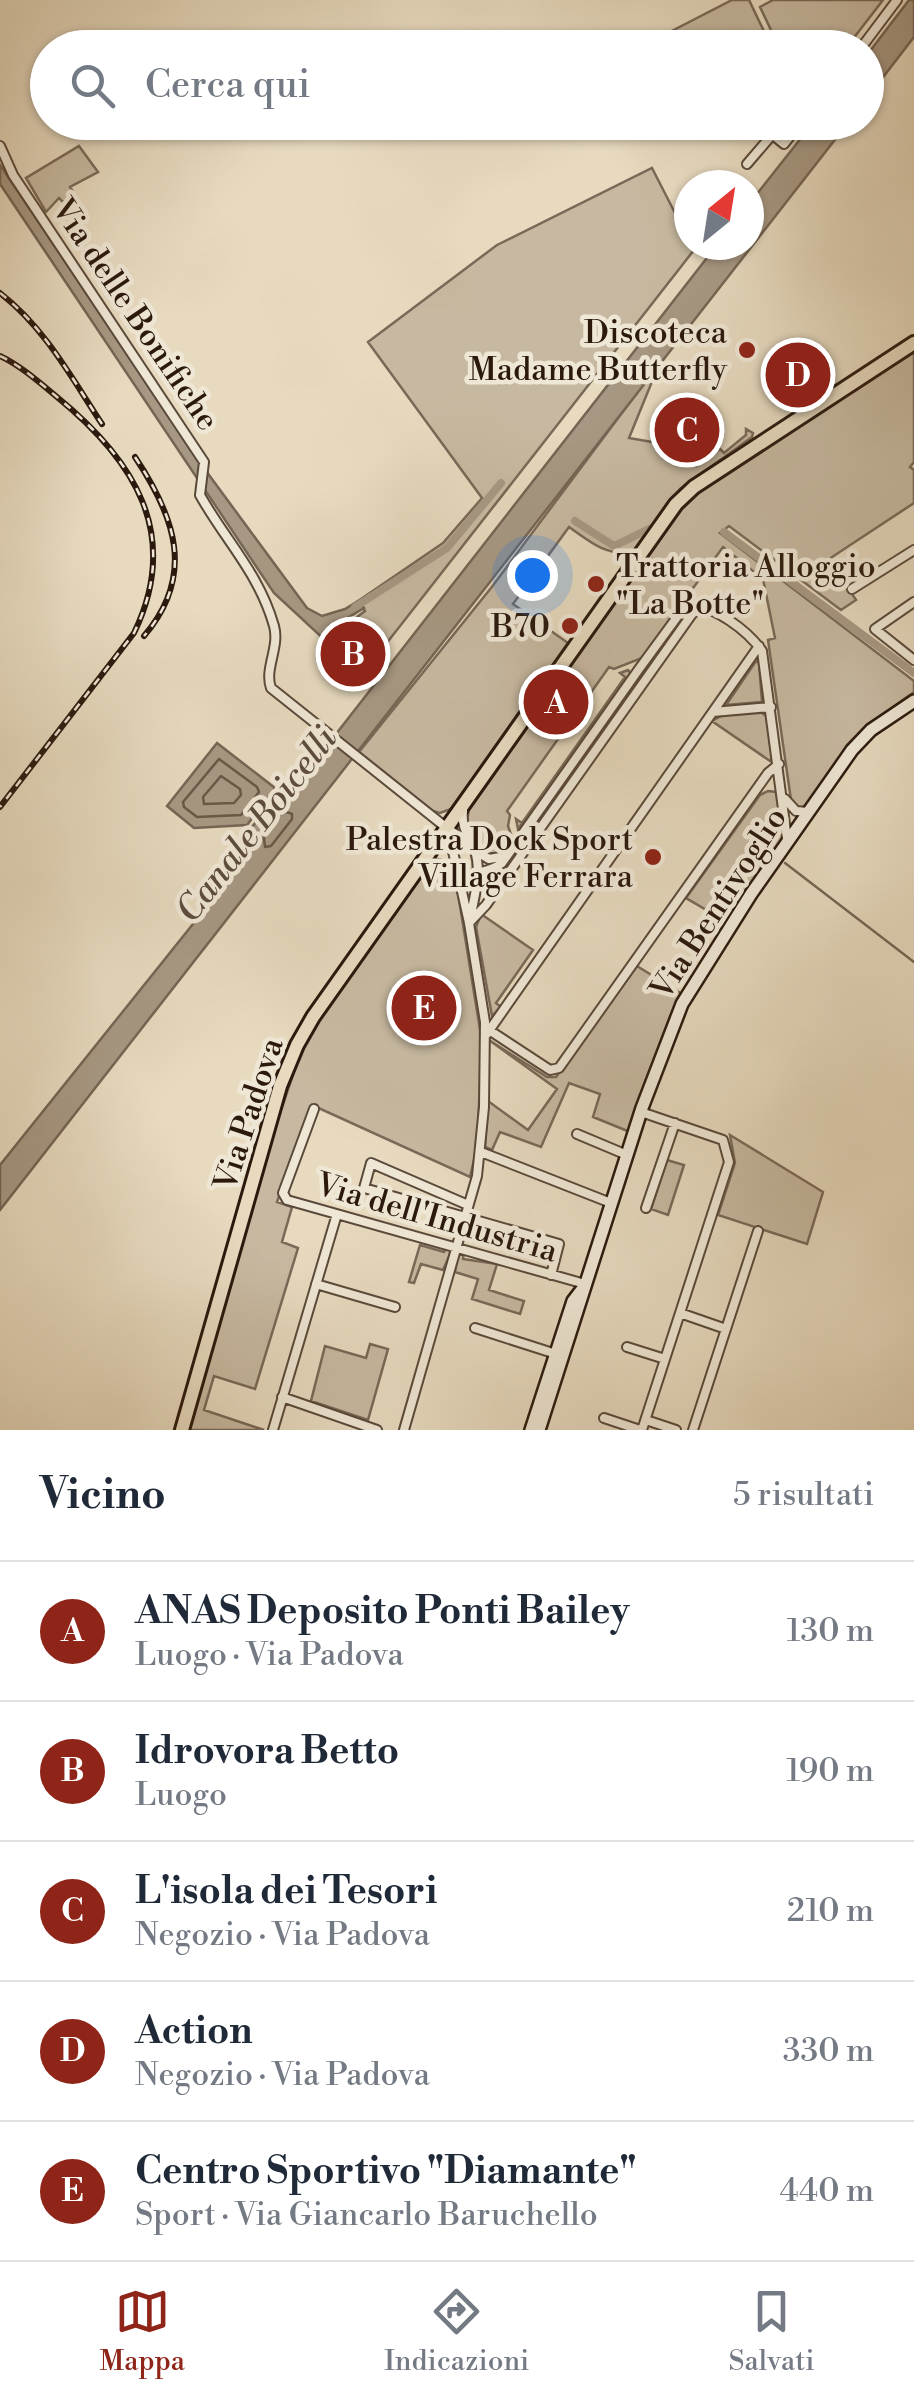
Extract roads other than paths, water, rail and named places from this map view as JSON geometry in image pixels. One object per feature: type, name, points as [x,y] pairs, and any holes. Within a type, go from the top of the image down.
[{"type":"main road","name":"Via Padova","points":[[182,1426],[280,1086],[318,1010],[684,496],[914,342]]},
{"type":"street","points":[[872,30],[894,0]]},
{"type":"street","points":[[747,164],[767,140]]},
{"type":"street","name":"Via delle Bonifiche","points":[[0,146],[13,176],[206,466],[199,491],[247,564],[274,624],[276,640],[269,685],[472,846]]},
{"type":"street","points":[[852,589],[914,550]]},
{"type":"street","points":[[914,602],[875,629],[914,660]]},
{"type":"street","points":[[469,923],[493,896],[692,614],[703,606]]},
{"type":"street","points":[[460,886],[477,872],[496,868],[510,853],[684,608],[703,606],[759,646],[779,764],[786,844]]},
{"type":"street","points":[[488,1033],[759,646]]},
{"type":"street","points":[[639,669],[648,676]]},
{"type":"street","name":"Via Bentivoglio","points":[[537,1426],[641,1112],[688,990],[800,825],[802,812],[864,737],[914,701]]},
{"type":"street","points":[[714,712],[771,707]]},
{"type":"street","points":[[488,1033],[540,1066],[558,1068],[768,773],[779,764]]},
{"type":"street","points":[[756,792],[780,776]]},
{"type":"street","points":[[756,792],[770,787],[802,812]]},
{"type":"street","points":[[465,804],[462,825],[472,846],[477,872],[469,923]]},
{"type":"street","points":[[785,818],[800,825]]},
{"type":"street","points":[[404,1430],[481,1152],[488,1033],[448,829]]},
{"type":"street","points":[[472,846],[489,860],[510,853]]},
{"type":"street","points":[[421,867],[431,863],[442,865],[455,874],[474,902],[493,896]]},
{"type":"street","name":"Via Padova","points":[[283,1190],[314,1109]]},
{"type":"street","points":[[604,1418],[641,1430],[646,1420],[729,1162],[723,1140],[641,1112]]},
{"type":"street","points":[[646,1208],[674,1123]]},
{"type":"street","points":[[577,1134],[627,1154]]},
{"type":"street","points":[[481,1152],[611,1204]]},
{"type":"street","points":[[468,1205],[371,1164],[364,1188],[560,1244],[551,1275]]},
{"type":"street","name":"Via dell'Industria","points":[[283,1190],[287,1200],[585,1284]]},
{"type":"street","points":[[273,1430],[337,1214]]},
{"type":"street","points":[[693,1430],[758,1231]]},
{"type":"street","points":[[316,1284],[395,1307]]},
{"type":"street","name":"Via Bentivoglio","points":[[537,1426],[573,1301],[585,1284]]},
{"type":"street","points":[[680,1314],[726,1329]]},
{"type":"street","points":[[475,1328],[556,1354]]},
{"type":"street","points":[[627,1347],[666,1359]]},
{"type":"street","points":[[282,1397],[377,1430]]},
{"type":"street","points":[[646,1420],[676,1430]]},
{"type":"water","points":[[909,0],[914,0],[914,37],[884,76],[884,33]]},
{"type":"water","points":[[800,140],[835,140],[764,231],[764,185]]},
{"type":"water","points":[[0,165],[209,475],[307,608],[322,616],[358,601],[364,608],[336,625],[352,639],[353,644],[343,657],[274,593],[0,184]]},
{"type":"water","name":"Canale Boicelli","points":[[705,260],[741,260],[0,1210],[0,1165],[253,849],[252,827],[271,803],[283,802]]},
{"type":"water","points":[[217,743],[275,788],[247,825],[194,828],[167,806]]},
{"type":"waterway","points":[[355,607],[447,548],[501,483]]},
{"type":"waterway","points":[[575,521],[614,546],[649,529]]},
{"type":"waterway","points":[[724,532],[914,673]]},
{"type":"waterway","points":[[341,645],[357,656]]},
{"type":"waterway","points":[[363,661],[387,680]]},
{"type":"waterway","points":[[785,863],[914,962]]},
{"type":"railway","points":[[0,293],[44,337],[102,424]]},
{"type":"railway","points":[[0,356],[23,369],[84,421],[128,473],[151,531],[153,563],[148,597],[134,633],[0,807]]},
{"type":"railway","points":[[135,457],[161,502],[174,546],[170,591],[144,636]]},
{"type":"place","name":"Discoteca Madame Butterfly","points":[[747,350]]},
{"type":"place","name":"Action","points":[[798,375]]},
{"type":"place","name":"L'isola dei Tesori","points":[[687,430]]},
{"type":"place","name":"Trattoria Alloggio \"La Botte\"","points":[[596,584]]},
{"type":"place","name":"B70","points":[[570,626]]},
{"type":"place","name":"Idrovora Betto","points":[[353,654]]},
{"type":"place","name":"ANAS Deposito Ponti Bailey","points":[[556,702]]},
{"type":"place","name":"Palestra Dock Sport Village Ferrara","points":[[653,857]]},
{"type":"place","name":"Centro Sportivo \"Diamante\"","points":[[424,1008]]}]
